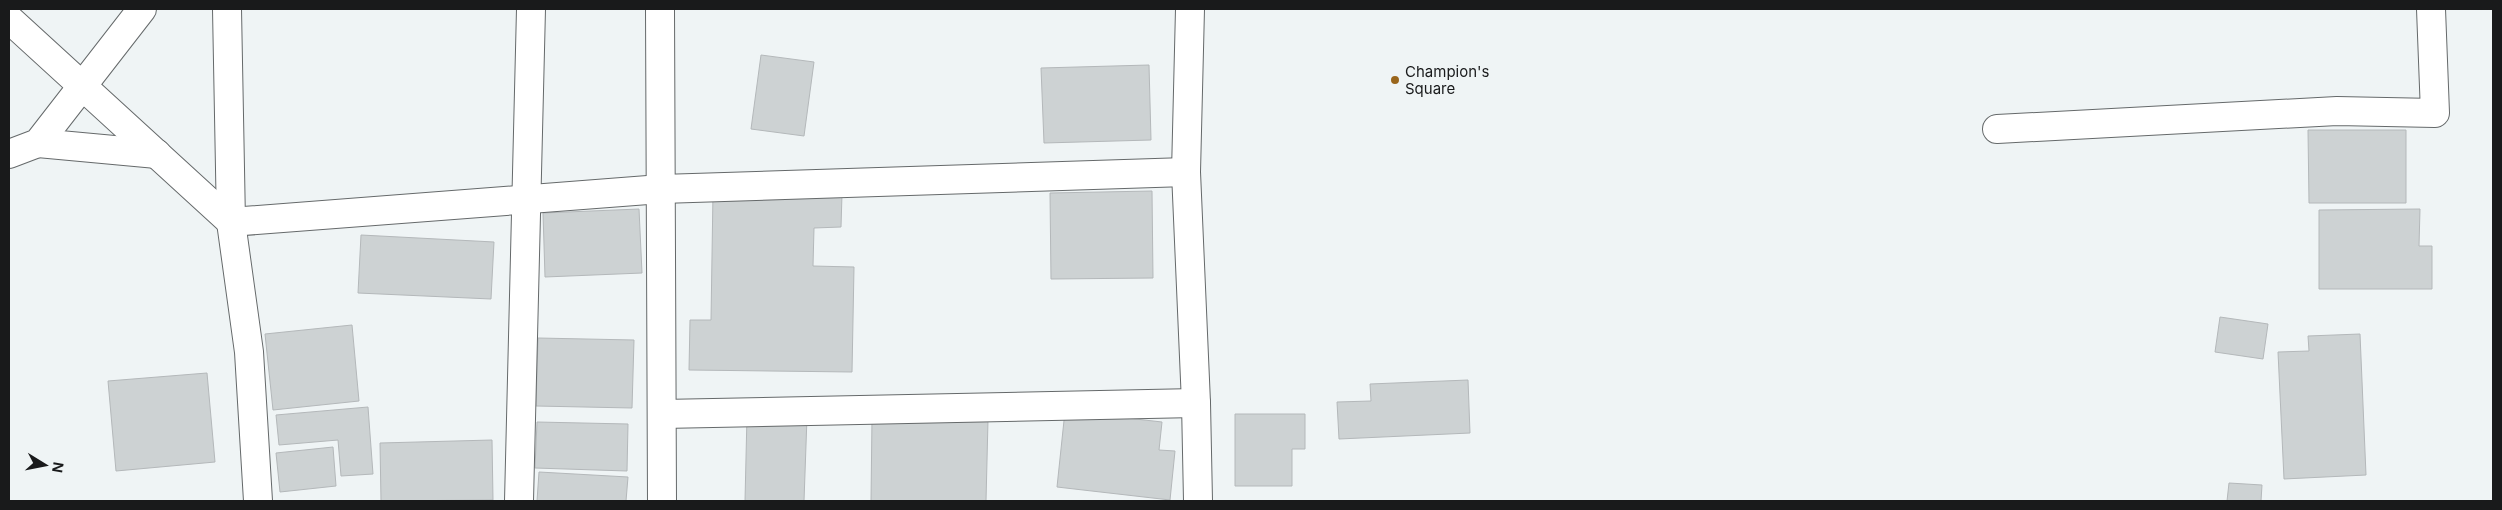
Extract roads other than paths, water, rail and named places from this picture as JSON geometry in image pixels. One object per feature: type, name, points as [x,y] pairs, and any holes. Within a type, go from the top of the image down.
[{"type":"street","points":[[38,143],[142,9]]},
{"type":"street","points":[[227,9],[231,222],[249,352],[258,501]]},
{"type":"street","points":[[519,501],[531,9]]},
{"type":"street","points":[[660,9],[662,501]]},
{"type":"street","points":[[1190,9],[1186,172],[1196,402],[1198,501]]},
{"type":"street","points":[[1998,129],[2337,111],[2434,113],[2431,9]]},
{"type":"street","points":[[9,19],[231,222],[661,189],[1186,172]]},
{"type":"street","points":[[9,154],[38,143],[157,154]]},
{"type":"street","points":[[662,414],[1196,402]]},
{"type":"place","name":"Champion's Square","points":[[1395,80]]}]
